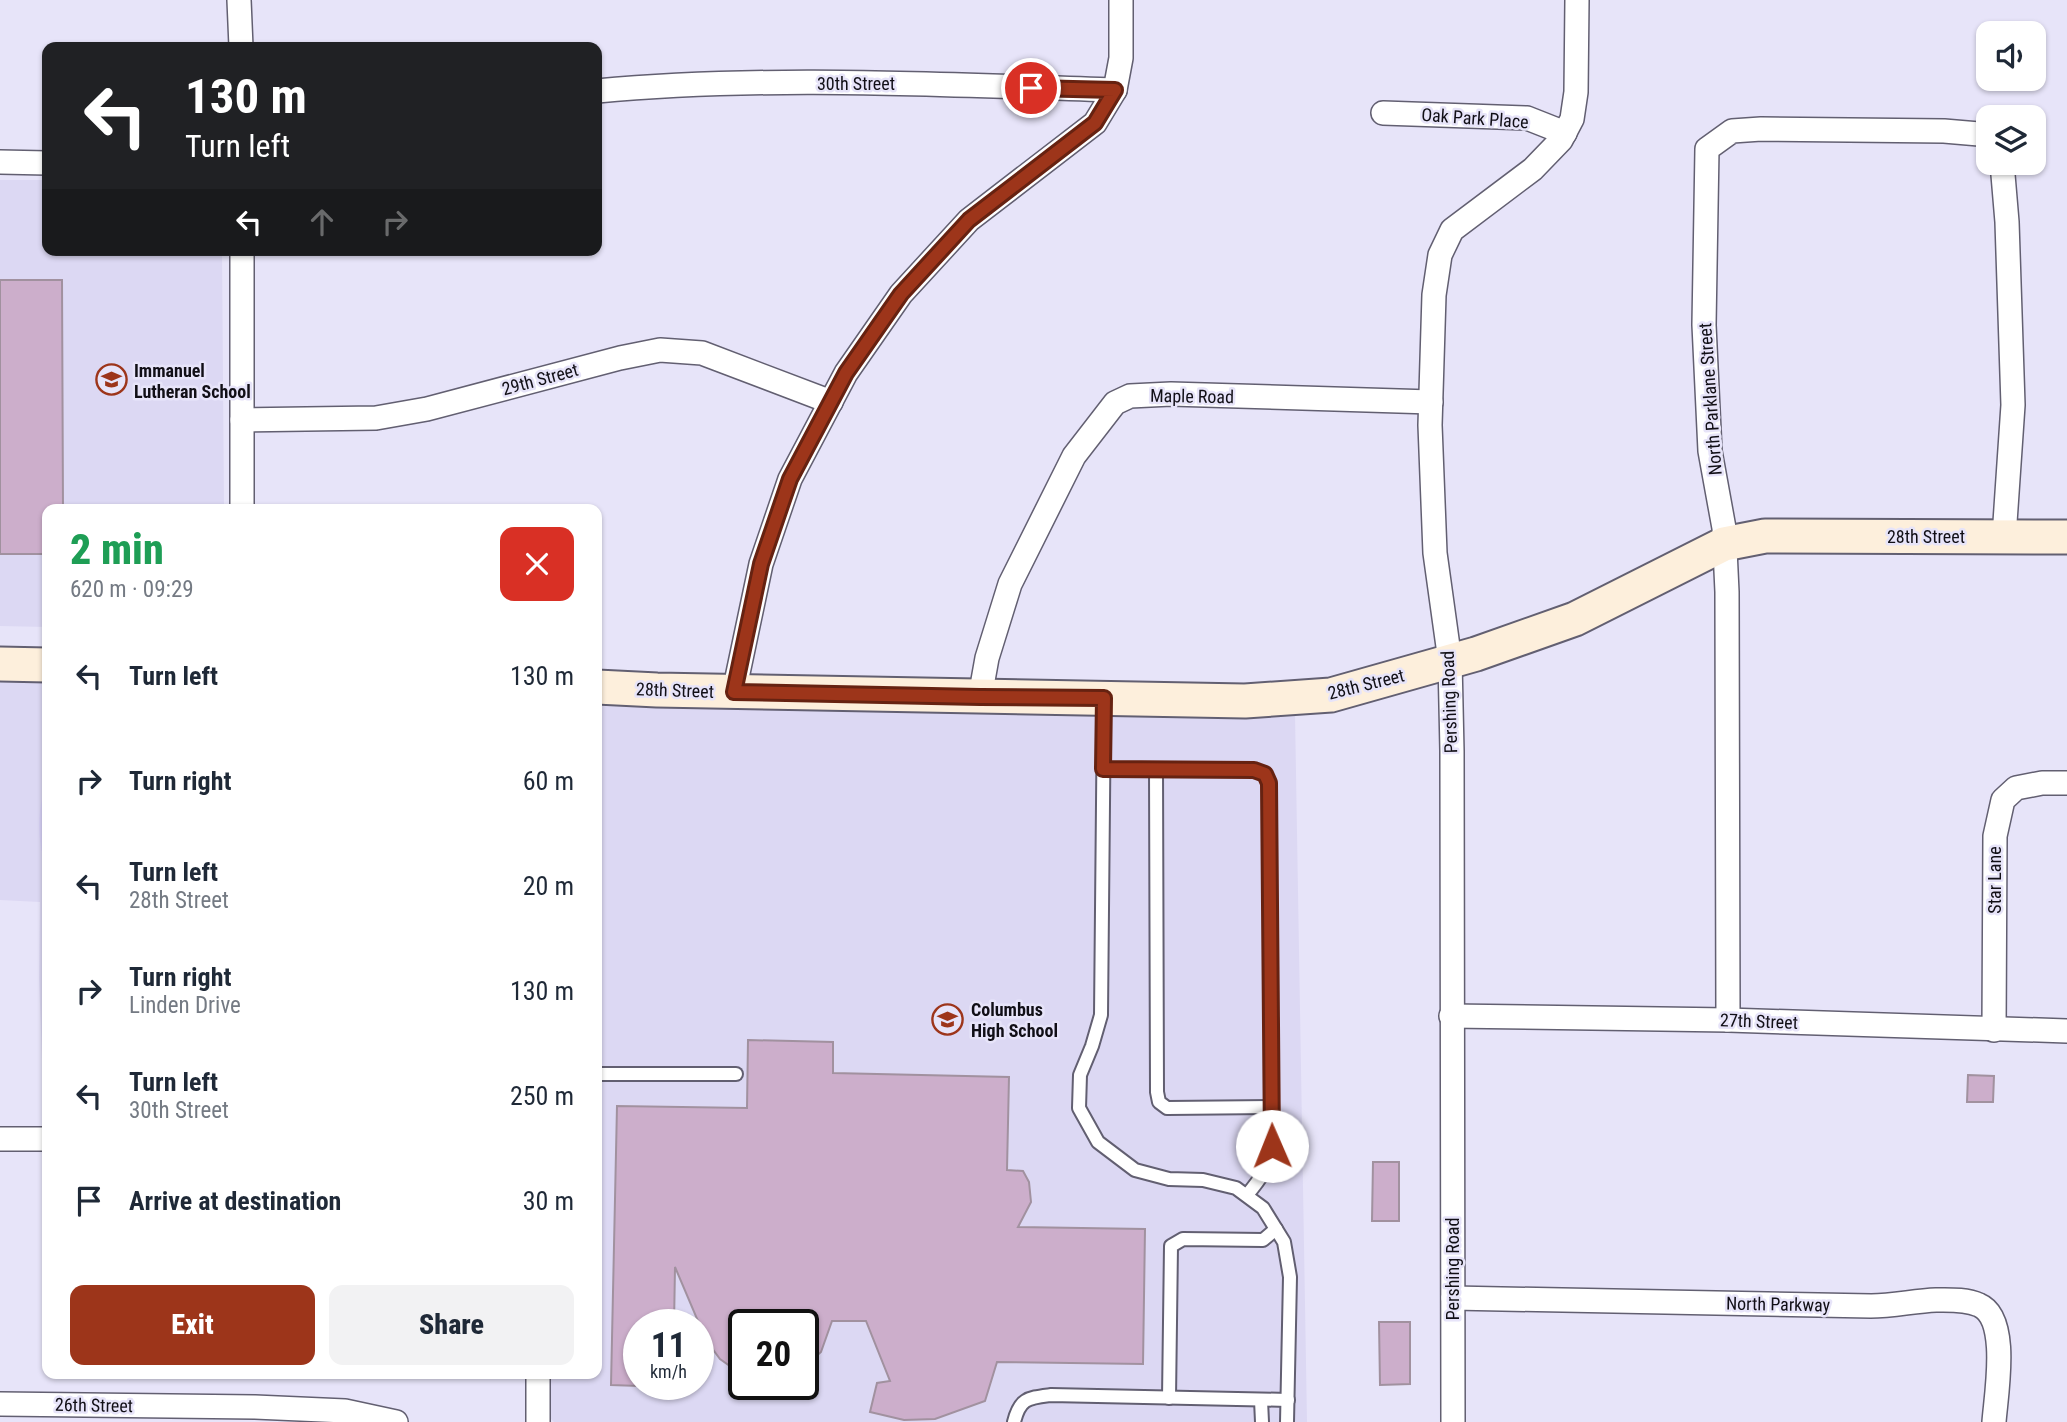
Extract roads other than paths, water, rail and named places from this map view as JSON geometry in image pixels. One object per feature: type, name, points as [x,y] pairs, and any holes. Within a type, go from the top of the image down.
[{"type":"street","points":[[239,0],[242,42]]},
{"type":"street","points":[[734,692],[761,564],[790,479],[846,373],[901,294],[969,220],[1095,123],[1115,90],[1121,58],[1121,0]]},
{"type":"street","name":"Pershing Road","points":[[1453,1422],[1450,661],[1435,553],[1430,402],[1434,295],[1440,255],[1452,230],[1533,169],[1561,140],[1572,120],[1576,92],[1577,0]]},
{"type":"street","name":"30th Street","points":[[602,91],[661,85],[865,82],[1115,90]]},
{"type":"street","name":"Oak Park Place","points":[[1383,113],[1527,118],[1565,133]]},
{"type":"street","name":"North Parklane Street","points":[[1728,1020],[1727,592],[1724,528],[1710,451],[1705,337],[1707,149],[1732,131],[1761,129],[1976,134]]},
{"type":"street","points":[[0,162],[42,163]]},
{"type":"street","points":[[2003,175],[2013,405],[2004,537]]},
{"type":"street","points":[[242,256],[242,504]]},
{"type":"street","name":"29th Street","points":[[242,420],[376,418],[427,408],[660,349],[702,353],[831,402]]},
{"type":"street","name":"Maple Road","points":[[980,697],[987,658],[1010,584],[1074,456],[1115,403],[1130,396],[1171,394],[1430,402]]},
{"type":"street","name":"28th Street","points":[[602,687],[1245,701],[1331,695],[1450,661],[1575,619],[1724,544],[1765,536],[2067,537]]},
{"type":"street","points":[[0,664],[42,665]]},
{"type":"street","name":"Star Lane","points":[[1994,1030],[1995,836],[2003,800],[2016,788],[2042,783],[2067,783]]},
{"type":"street","name":"27th Street","points":[[1451,1016],[1728,1020],[2067,1031]]},
{"type":"street","points":[[0,1139],[42,1139]]},
{"type":"street","name":"North Parkway","points":[[1452,1298],[1871,1306],[1936,1300],[1963,1301],[1980,1305],[1993,1318],[1999,1343],[1994,1422]]},
{"type":"street","points":[[538,1379],[538,1422]]},
{"type":"street","name":"26th Street","points":[[0,1404],[255,1407],[345,1411],[372,1420],[396,1422]]},
{"type":"lane","points":[[1104,698],[1101,1015],[1080,1075],[1079,1108],[1098,1142],[1135,1170],[1169,1179],[1203,1180],[1236,1188],[1263,1208],[1284,1242],[1290,1277],[1287,1422]]},
{"type":"lane","points":[[1103,769],[1254,770],[1265,774],[1269,783],[1272,1146],[1269,1164],[1247,1195]]},
{"type":"lane","points":[[1156,769],[1158,1102],[1167,1108],[1271,1107]]},
{"type":"lane","points":[[602,1074],[736,1074]]},
{"type":"lane","points":[[1169,1398],[1171,1246],[1183,1240],[1263,1240],[1276,1229]]},
{"type":"lane","points":[[1014,1422],[1018,1408],[1028,1398],[1051,1395],[1288,1401]]},
{"type":"lane","points":[[1261,1400],[1262,1422]]},
{"type":"place","name":"Immanuel Lutheran School","points":[[111,380]]},
{"type":"place","name":"Columbus High School","points":[[948,1019]]}]
